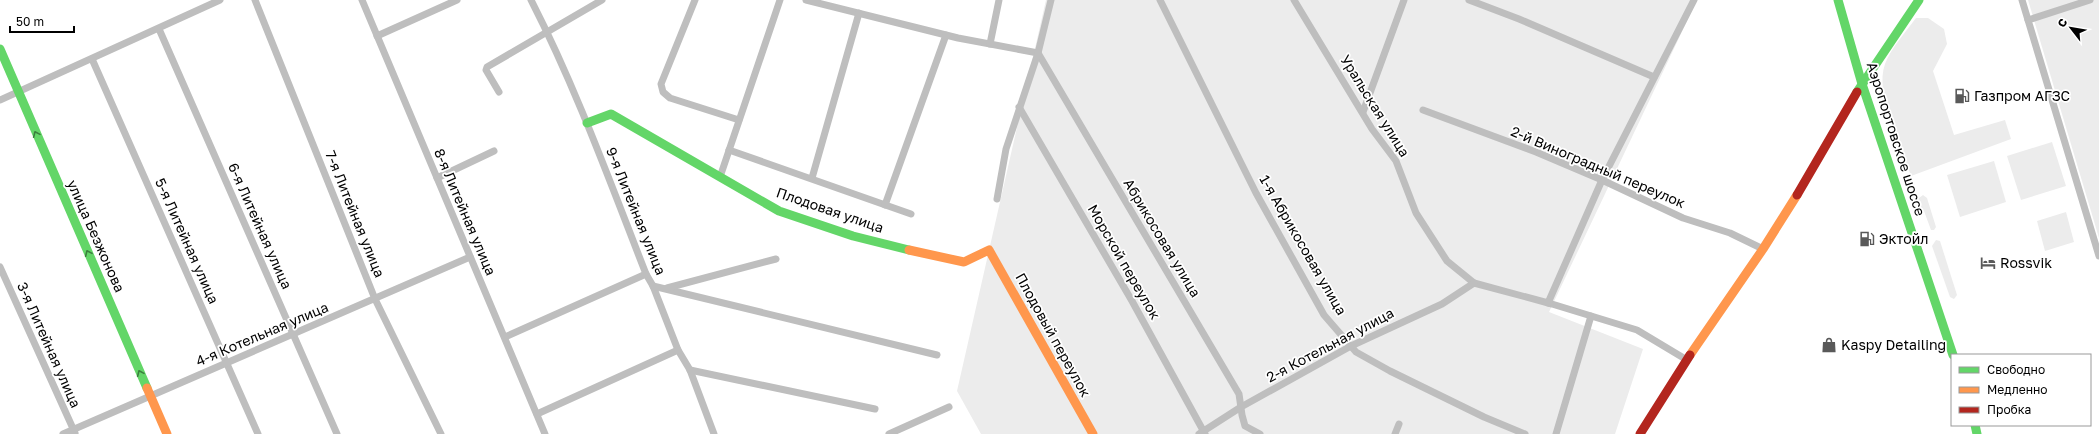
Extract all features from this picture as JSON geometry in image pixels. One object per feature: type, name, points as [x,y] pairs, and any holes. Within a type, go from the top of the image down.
[{"type":"street","points":[[0,100],[220,0]]},
{"type":"street","name":"7-я Литейная улица","points":[[255,0],[376,299],[441,434]]},
{"type":"street","name":"8-я Литейная улица","points":[[362,0],[545,434]]},
{"type":"street","points":[[377,36],[457,0]]},
{"type":"street","name":"9-я Литейная улица","points":[[531,0],[547,31],[586,123],[646,274],[653,286],[678,350],[690,370],[714,434]]},
{"type":"street","points":[[499,92],[486,70],[488,67],[602,0]]},
{"type":"street","points":[[695,0],[661,84],[663,92],[670,98],[739,120]]},
{"type":"street","points":[[720,177],[780,0]]},
{"type":"street","points":[[806,0],[946,35],[1038,53]]},
{"type":"street","points":[[990,44],[999,0]]},
{"type":"street","points":[[997,199],[1006,149],[1038,53],[1051,0]]},
{"type":"street","name":"1-я Абрикосовая улица","points":[[1160,0],[1256,193],[1324,315],[1356,352],[1390,372],[1484,417],[1526,434]]},
{"type":"street","name":"Уральская улица","points":[[1294,0],[1372,129],[1396,161],[1416,213],[1447,261],[1474,283]]},
{"type":"street","points":[[1363,112],[1404,0]]},
{"type":"street","points":[[1469,0],[1519,19],[1654,77]]},
{"type":"street","points":[[1548,303],[1602,180],[1694,0]]},
{"type":"street","name":"Аэропортовское шоссе","points":[[1838,0],[1862,84],[1953,354]]},
{"type":"street","points":[[1640,434],[1763,249],[1802,187],[1862,84],[1919,0]]},
{"type":"street","points":[[2022,0],[2099,256]]},
{"type":"street","points":[[2028,20],[2090,0]]},
{"type":"street","points":[[812,178],[859,13]]},
{"type":"street","name":"6-я Литейная улица","points":[[159,29],[337,434]]},
{"type":"street","points":[[885,205],[946,35]]},
{"type":"street","name":"улица Безжонова","points":[[0,49],[167,434]]},
{"type":"street","name":"Абрикосовая улица","points":[[1038,53],[1239,394],[1245,426],[1260,434]]},
{"type":"street","name":"5-я Литейная улица","points":[[92,59],[258,434]]},
{"type":"street","name":"Морской переулок","points":[[1019,107],[1132,301],[1203,433]]},
{"type":"street","name":"2-й Виноградный переулок","points":[[1423,110],[1536,152],[1602,180],[1683,218],[1730,233],[1763,249]]},
{"type":"street","name":"Плодовая улица","points":[[586,123],[611,114],[779,211],[853,236],[928,255],[964,262],[989,250]]},
{"type":"street","points":[[729,150],[911,214]]},
{"type":"street","points":[[437,178],[494,151]]},
{"type":"street","name":"Плодовый переулок","points":[[989,250],[1092,434]]},
{"type":"street","name":"4-я Котельная улица","points":[[63,434],[74,432],[150,396],[470,257]]},
{"type":"street","points":[[665,289],[776,259]]},
{"type":"street","name":"3-я Литейная улица","points":[[0,267],[74,432]]},
{"type":"street","points":[[505,338],[646,274]]},
{"type":"street","points":[[1474,283],[1548,303],[1637,330],[1688,360]]},
{"type":"street","name":"2-я Котельная улица","points":[[1203,433],[1241,407],[1351,346],[1442,304],[1474,283]]},
{"type":"street","points":[[653,286],[937,355]]},
{"type":"street","points":[[1556,434],[1591,316]]},
{"type":"street","points":[[537,414],[678,350]]},
{"type":"street","points":[[690,370],[875,409]]},
{"type":"street","points":[[889,434],[949,407]]},
{"type":"street","points":[[1395,434],[1399,424]]},
{"type":"shaded area","points":[[1046,0],[1697,0],[1549,312],[1643,349],[1615,434],[981,434],[957,391]]},
{"type":"shaded area","points":[[2028,0],[2099,0],[2099,238]]},
{"type":"shaded area","points":[[1916,18],[1928,18],[1944,29],[1947,44],[1933,71],[1954,135],[2005,120],[2011,139],[1911,176],[1890,120],[1883,90],[1883,76],[1885,64],[1891,52]]},
{"type":"shaded area","points":[[2052,142],[2066,186],[2021,200],[2007,156]]},
{"type":"shaded area","points":[[1994,161],[2006,202],[1960,217],[1947,175]]},
{"type":"shaded area","points":[[1923,195],[1927,198],[1936,227],[1934,230],[1931,230],[1924,211],[1920,211],[1917,202]]},
{"type":"shaded area","points":[[2066,212],[2074,242],[2045,251],[2037,221]]},
{"type":"shaded area","points":[[1936,240],[1940,241],[1957,295],[1954,299],[1950,297],[1932,246]]},
{"type":"traffic: fast","points":[[1838,0],[1862,84],[1953,354]]},
{"type":"traffic: fast","points":[[1857,92],[1919,0]]},
{"type":"traffic: fast","points":[[0,49],[147,388]]},
{"type":"traffic: fast","points":[[587,123],[611,114],[779,211],[853,236],[909,250]]},
{"type":"traffic: fast","points":[[1975,426],[1977,434]]},
{"type":"traffic: slow","points":[[1690,355],[1763,249],[1797,195]]},
{"type":"traffic: slow","points":[[909,250],[964,262],[989,250],[1093,434]]},
{"type":"traffic: slow","points":[[147,388],[167,434]]},
{"type":"traffic: jam","points":[[1797,195],[1857,92]]},
{"type":"traffic: jam","points":[[1640,434],[1690,355]]},
{"type":"place","name":"Газпром АГЗС","points":[[1962,96]]},
{"type":"place","name":"Эктойл","points":[[1867,239]]},
{"type":"place","name":"Rossvik","points":[[1988,263]]},
{"type":"place","name":"Kaspy Detailing","points":[[1829,345]]}]
